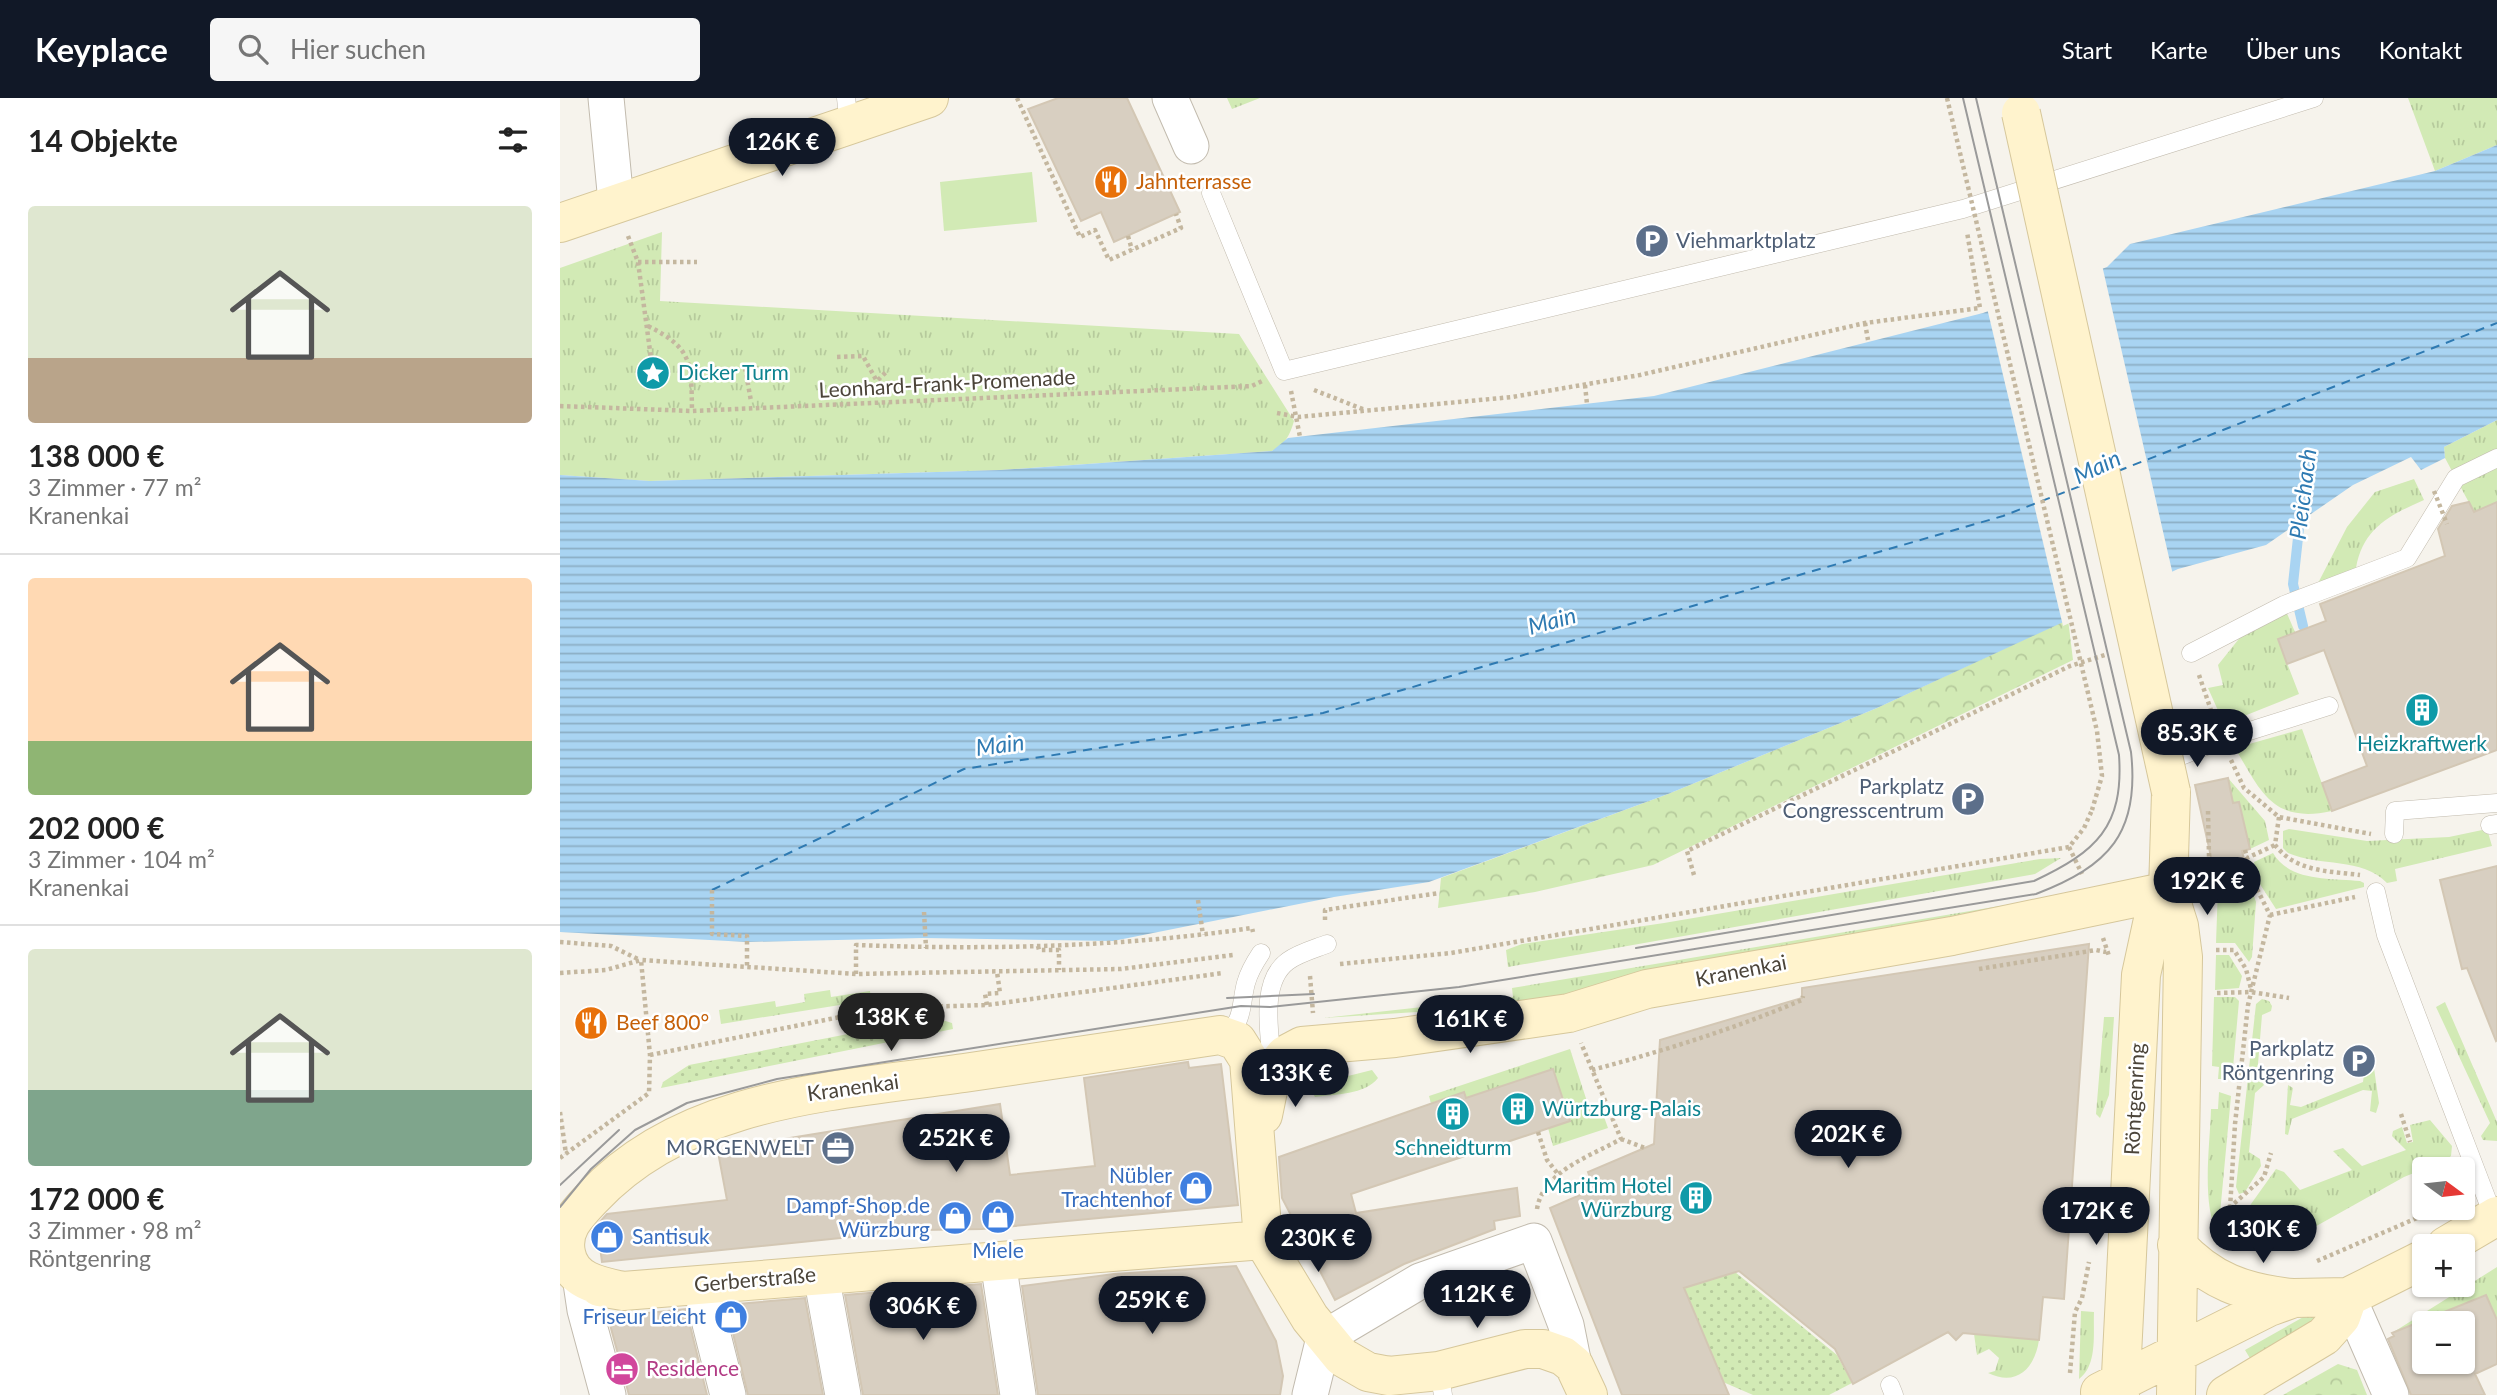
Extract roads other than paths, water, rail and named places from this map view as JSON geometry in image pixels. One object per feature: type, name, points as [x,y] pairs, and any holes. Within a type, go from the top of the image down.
[{"type":"street","points":[[607,98],[616,202]]},
{"type":"street","points":[[560,223],[848,111],[929,98]]},
{"type":"street","points":[[1170,98],[1191,146]]},
{"type":"street","name":"Röntgenring","points":[[2018,98],[2163,780],[2168,891],[2179,926],[2183,957],[2176,1395]]},
{"type":"street","name":"Röntgenring","points":[[2101,1387],[2141,975],[2152,924],[2168,891]]},
{"type":"street","name":"Kranenkai","points":[[1272,1071],[1291,1051],[1314,1044],[1395,1038],[1569,1013],[1647,989],[1800,960],[1952,936],[2168,891]]},
{"type":"street","points":[[1220,1035],[1237,1041],[1247,1054],[1263,1240],[1324,1338],[1342,1357],[1368,1372],[1441,1383],[1525,1349],[1553,1351],[1581,1380]]},
{"type":"street","name":"Kranenkai","points":[[560,1222],[604,1185],[662,1143],[707,1122],[778,1099],[1220,1035]]},
{"type":"street","points":[[1256,1152],[1272,1071]]},
{"type":"street","points":[[560,1201],[604,1185]]},
{"type":"street","name":"Gerberstraße","points":[[604,1185],[569,1224],[566,1235],[567,1257],[584,1279],[623,1290]]},
{"type":"street","points":[[2467,1234],[2496,1217]]},
{"type":"street","name":"Gerberstraße","points":[[567,1289],[623,1290],[1263,1240]]},
{"type":"street","points":[[1310,1395],[1324,1338],[1420,1281],[1534,1241],[1566,1325],[1581,1380]]},
{"type":"street","points":[[2177,1245],[2196,1266],[2220,1281],[2264,1295],[2294,1298],[2348,1297],[2412,1265]]},
{"type":"street","points":[[998,1261],[1018,1395]]},
{"type":"street","points":[[821,1275],[843,1395]]},
{"type":"street","points":[[700,1284],[728,1395]]},
{"type":"street","points":[[567,1289],[585,1310],[608,1395]]},
{"type":"street","points":[[2226,1395],[2324,1336],[2341,1317],[2348,1297]]},
{"type":"street","points":[[2348,1297],[2391,1395]]},
{"type":"street","points":[[2101,1387],[2177,1354],[2245,1317],[2294,1298]]},
{"type":"lane","points":[[1211,193],[1284,371],[1963,209],[2314,98]]},
{"type":"lane","points":[[2191,653],[2318,590],[2407,558],[2456,478],[2497,458]]},
{"type":"lane","points":[[2163,780],[2221,740],[2329,706]]},
{"type":"lane","points":[[2394,834],[2395,811],[2497,803]]},
{"type":"lane","points":[[2376,892],[2386,935],[2496,1217]]},
{"type":"lane","points":[[1272,1071],[1270,1007],[1274,979],[1290,960],[1327,944]]},
{"type":"lane","points":[[1220,1035],[1232,1030],[1240,1017],[1250,971],[1261,953]]},
{"type":"water","name":"Main","points":[[2497,145],[2497,420],[2444,447],[2445,458],[2421,470],[2411,457],[2353,485],[2266,545],[2178,569],[1877,708],[1668,794],[1429,882],[1334,897],[1113,941],[923,938],[747,942],[560,932],[560,475],[650,481],[1000,470],[1272,451],[1288,438],[1654,396],[1983,313],[2107,267],[2130,244],[2435,171]]},
{"type":"waterway","name":"Pleichach","points":[[2301,510],[2293,584],[2303,626]]},
{"type":"tram line","points":[[1636,948],[2034,881],[2074,859],[2089,847],[2102,834],[2111,819],[2117,801],[2119,755],[1963,98]]},
{"type":"tram line","points":[[560,1207],[591,1169],[635,1130],[687,1103],[777,1079],[1241,1006],[1270,1007],[1459,987],[2036,894],[2083,871],[2101,858],[2124,825],[2130,804],[2131,752],[1976,98]]},
{"type":"tram line","points":[[1227,998],[1314,994]]},
{"type":"tram line","points":[[560,1185],[619,1130]]},
{"type":"place","name":"Jahnterrasse","points":[[1111,182]]},
{"type":"place","name":"Viehmarktplatz","points":[[1652,241]]},
{"type":"place","name":"Dicker Turm","points":[[653,373]]},
{"type":"place","name":"Heizkraftwerk","points":[[2422,710]]},
{"type":"place","name":"Parkplatz Congresscentrum","points":[[1968,799]]},
{"type":"place","name":"Beef 800°","points":[[591,1023]]},
{"type":"place","name":"Parkplatz Röntgenring","points":[[2359,1061]]},
{"type":"place","name":"Würtzburg-Palais","points":[[1518,1109]]},
{"type":"place","name":"Schneidturm","points":[[1453,1114]]},
{"type":"place","name":"MORGENWELT","points":[[838,1148]]},
{"type":"place","name":"Nübler Trachtenhof","points":[[1196,1188]]},
{"type":"place","name":"Maritim Hotel Würzburg","points":[[1696,1198]]},
{"type":"place","name":"Miele","points":[[998,1217]]},
{"type":"place","name":"Dampf-Shop.de Würzburg","points":[[955,1218]]},
{"type":"place","name":"Santisuk","points":[[607,1237]]},
{"type":"place","name":"Friseur Leicht","points":[[731,1317]]},
{"type":"place","name":"Residence","points":[[622,1369]]}]
